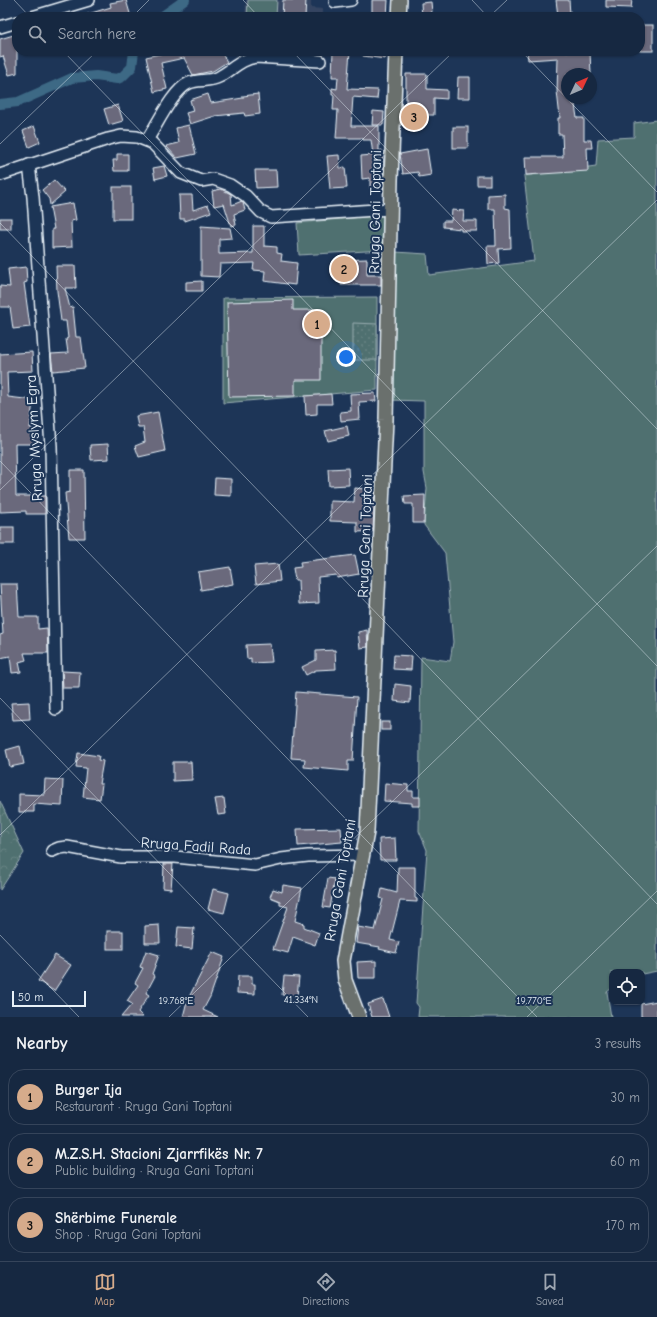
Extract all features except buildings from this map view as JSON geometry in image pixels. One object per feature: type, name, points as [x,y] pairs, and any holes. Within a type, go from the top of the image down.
[{"type":"main road","points":[[399,12],[400,0]]},
{"type":"main road","name":"Rruga Gani Toptani","points":[[359,1017],[345,980],[343,962],[367,832],[383,506],[393,93],[396,56]]},
{"type":"street","points":[[49,12],[89,0]]},
{"type":"street","points":[[334,2],[352,0]]},
{"type":"street","points":[[0,27],[12,23]]},
{"type":"street","points":[[147,140],[178,92],[190,82],[217,78],[245,59],[256,57],[320,61]]},
{"type":"street","points":[[0,175],[120,136],[129,136],[147,140],[181,173],[201,181],[213,179],[230,184],[246,196],[261,212],[271,217],[390,209]]},
{"type":"street","name":"Rruga Myslym Egra","points":[[29,165],[33,197],[51,446],[56,710]]},
{"type":"street","name":"Rruga Fadil Rada","points":[[52,851],[67,847],[121,857],[175,857],[255,865],[281,859],[308,856],[363,855]]},
{"type":"shaded area","points":[[246,0],[311,0],[311,8],[323,9],[323,12],[245,12]]},
{"type":"green space","points":[[248,0],[277,0],[276,12],[247,12]]},
{"type":"green space","points":[[657,120],[657,971],[645,973],[645,969],[609,969],[609,990],[607,992],[611,1017],[418,1017],[419,1007],[416,1003],[427,850],[419,831],[421,657],[450,661],[453,642],[445,553],[424,525],[427,488],[424,472],[424,401],[390,400],[395,252],[427,254],[429,275],[534,261],[524,176],[596,166],[598,139],[634,137],[634,123]]},
{"type":"green space","points":[[384,215],[383,250],[299,255],[297,223]]},
{"type":"green space","points":[[377,297],[377,390],[223,403],[223,298]]},
{"type":"green space","points":[[353,323],[377,324],[377,360],[353,360]]},
{"type":"green space","points":[[0,801],[24,853],[0,890]]},
{"type":"waterway","points":[[168,12],[185,0]]},
{"type":"waterway","points":[[0,104],[18,102],[72,78],[96,76],[117,79],[122,77],[132,67],[133,56]]},
{"type":"place","name":"Shërbime Funerale","points":[[414,117]]},
{"type":"place","name":"M.Z.S.H. Stacioni Zjarrfikës Nr. 7","points":[[344,269]]},
{"type":"place","name":"Burger Ija","points":[[317,324]]}]
